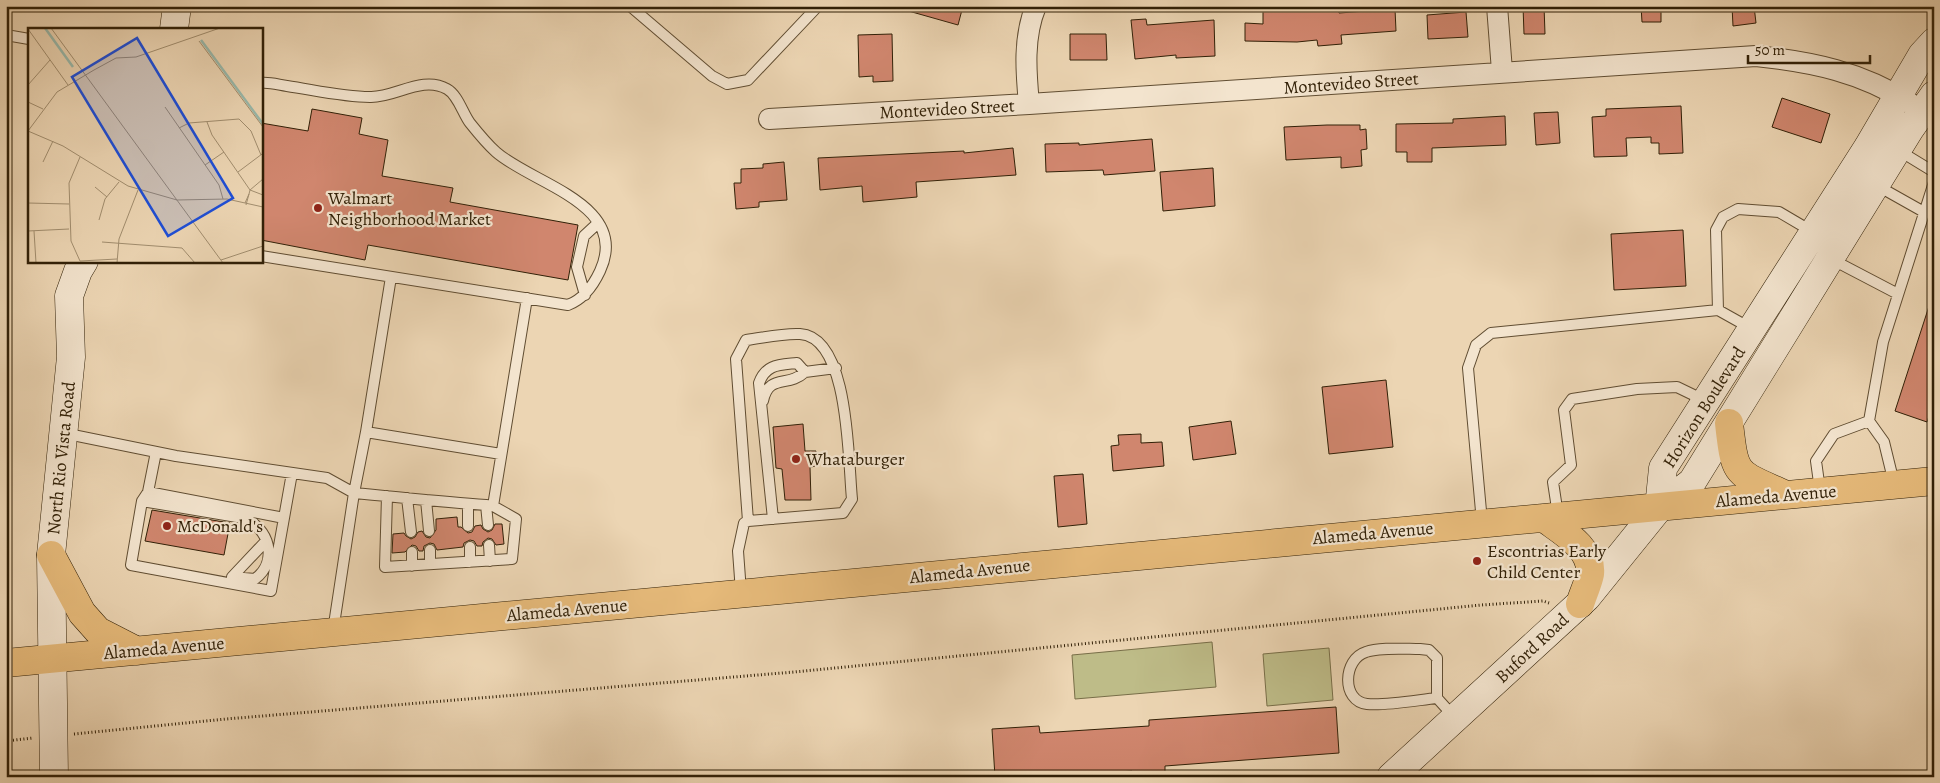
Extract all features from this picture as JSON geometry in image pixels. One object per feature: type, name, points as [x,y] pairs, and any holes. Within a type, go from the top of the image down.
[{"type":"main road","points":[[174,28],[177,6]]},
{"type":"main road","name":"Horizon Boulevard","points":[[1659,508],[1663,468],[1814,232],[1922,56],[1934,42]]},
{"type":"main road","name":"Horizon Boulevard","points":[[1659,508],[1692,482],[1897,149],[1930,108]]},
{"type":"main road","name":"North Rio Vista Road","points":[[54,777],[51,554],[71,357],[69,296],[78,270],[83,262]]},
{"type":"main road","points":[[1729,424],[1733,459],[1738,471],[1751,479],[1788,495]]},
{"type":"main road","name":"Alameda Avenue","points":[[6,663],[1934,481]]},
{"type":"main road","name":"Buford Road","points":[[1392,777],[1577,607],[1603,579],[1659,508]]},
{"type":"main road","points":[[1551,517],[1580,546],[1587,556],[1590,572],[1577,607]]},
{"type":"main road","points":[[51,554],[82,613],[98,631],[137,650]]},
{"type":"street","points":[[1028,104],[1027,48],[1036,6]]},
{"type":"street","points":[[1496,6],[1502,71]]},
{"type":"street","name":"Montevideo Street","points":[[768,119],[1028,104],[1502,71],[1756,56],[1824,65],[1860,77],[1899,96],[1930,108]]},
{"type":"lane","points":[[630,6],[712,76],[727,84],[748,80],[818,6]]},
{"type":"lane","points":[[6,35],[28,39]]},
{"type":"lane","points":[[262,83],[371,98],[417,86],[435,86],[448,90],[470,123],[494,150],[520,168],[567,192],[582,204],[607,237],[606,257],[597,277],[585,295],[578,301],[568,305],[262,256]]},
{"type":"lane","points":[[1897,149],[1934,172]]},
{"type":"lane","points":[[1894,485],[1884,442],[1869,421],[1883,342],[1934,182]]},
{"type":"lane","points":[[1876,184],[1924,212]]},
{"type":"lane","points":[[1718,310],[1716,230],[1723,217],[1738,209],[1779,212],[1814,232]]},
{"type":"lane","points":[[585,295],[577,267],[584,236],[598,223]]},
{"type":"lane","points":[[1830,258],[1898,294]]},
{"type":"lane","points":[[333,632],[354,493],[366,432],[391,277]]},
{"type":"lane","points":[[488,525],[489,506],[501,454],[528,298]]},
{"type":"lane","points":[[1482,523],[1468,368],[1476,345],[1491,333],[1718,310],[1752,329]]},
{"type":"lane","points":[[741,593],[738,551],[744,523],[773,518],[843,513],[852,499],[842,396],[836,368],[821,342],[801,334],[746,340],[736,359],[748,521]]},
{"type":"lane","points":[[773,518],[759,383],[763,373],[772,366],[797,363],[805,372]]},
{"type":"lane","points":[[762,406],[767,388],[772,383],[798,379],[805,372],[836,368]]},
{"type":"lane","points":[[1551,517],[1553,482],[1571,465],[1564,410],[1572,399],[1637,389],[1677,387],[1707,402]]},
{"type":"lane","points":[[1820,493],[1816,461],[1834,434],[1869,421]]},
{"type":"lane","points":[[366,432],[501,454]]},
{"type":"lane","points":[[63,433],[156,452],[327,478],[354,493],[387,496],[408,498],[489,506],[516,519],[512,559],[385,567],[387,496]]},
{"type":"lane","points":[[156,452],[131,565],[271,592],[292,473]]},
{"type":"lane","points":[[145,497],[284,518]]},
{"type":"lane","points":[[145,497],[243,518],[253,521],[261,528],[269,551],[268,564],[264,573],[255,579],[217,575],[207,579]]},
{"type":"lane","points":[[408,498],[411,532]]},
{"type":"lane","points":[[426,500],[429,531]]},
{"type":"lane","points":[[468,504],[468,526]]},
{"type":"lane","points":[[232,577],[266,541]]},
{"type":"lane","points":[[489,546],[490,560]]},
{"type":"lane","points":[[470,547],[470,562]]},
{"type":"lane","points":[[430,550],[430,564]]},
{"type":"lane","points":[[412,552],[412,566]]},
{"type":"lane","points":[[1437,698],[1366,704],[1354,698],[1350,690],[1347,672],[1354,660],[1365,652],[1429,650],[1437,658],[1437,698],[1455,718]]},
{"type":"path","points":[[6,741],[54,732],[794,672],[1481,605],[1543,601],[1577,607]]},
{"type":"shaded area","points":[[1212,642],[1216,687],[1075,699],[1072,655]]},
{"type":"shaded area","points":[[1329,648],[1333,700],[1267,706],[1263,654]]},
{"type":"building","points":[[905,6],[963,6],[958,25],[905,10]]},
{"type":"building","points":[[1263,6],[1338,6],[1339,13],[1395,9],[1396,31],[1341,35],[1342,44],[1318,46],[1317,40],[1297,42],[1245,41],[1245,23],[1263,24]]},
{"type":"building","points":[[1523,6],[1544,6],[1545,34],[1524,34]]},
{"type":"building","points":[[1641,6],[1661,6],[1661,22],[1642,22]]},
{"type":"building","points":[[1732,6],[1754,6],[1756,23],[1733,26]]},
{"type":"building","points":[[1466,12],[1468,37],[1428,39],[1427,15]]},
{"type":"building","points":[[1146,19],[1147,25],[1214,20],[1215,56],[1176,58],[1176,55],[1135,59],[1131,20]]},
{"type":"building","points":[[892,34],[893,81],[873,82],[873,76],[859,77],[858,35]]},
{"type":"building","points":[[1070,34],[1106,34],[1107,60],[1070,60]]},
{"type":"building","points":[[1782,98],[1830,114],[1821,143],[1772,127]]},
{"type":"building","points":[[1681,106],[1683,153],[1659,154],[1659,143],[1651,143],[1651,137],[1626,138],[1627,156],[1594,157],[1592,117],[1606,116],[1606,109]]},
{"type":"building","points":[[312,109],[362,118],[359,134],[388,140],[382,176],[453,188],[450,202],[578,225],[568,280],[368,245],[365,260],[262,240],[262,123],[308,131]]},
{"type":"building","points":[[1558,112],[1560,143],[1536,145],[1534,113]]},
{"type":"building","points":[[1505,116],[1506,145],[1432,148],[1432,162],[1407,162],[1407,152],[1396,152],[1396,124],[1453,123],[1453,119]]},
{"type":"building","points":[[1360,125],[1360,130],[1366,129],[1367,149],[1361,150],[1362,166],[1341,168],[1341,157],[1286,160],[1284,127]]},
{"type":"building","points":[[1152,139],[1155,171],[1104,175],[1103,170],[1046,172],[1045,144],[1079,143],[1079,145]]},
{"type":"building","points":[[1013,148],[1016,175],[916,182],[917,197],[863,202],[862,186],[820,190],[818,158],[964,151],[964,153]]},
{"type":"building","points":[[784,162],[787,200],[759,202],[759,207],[736,209],[734,183],[741,183],[741,169],[763,168],[763,164]]},
{"type":"building","points":[[1213,168],[1215,206],[1163,211],[1160,172]]},
{"type":"building","points":[[1683,230],[1686,286],[1614,290],[1611,234]]},
{"type":"building","points":[[1931,300],[1934,301],[1934,401],[1927,422],[1895,411]]},
{"type":"building","points":[[1386,380],[1393,447],[1329,454],[1322,387]]},
{"type":"building","points":[[1231,421],[1236,454],[1193,460],[1189,427]]},
{"type":"building","name":"Whataburger","points":[[803,424],[805,451],[816,451],[817,466],[810,467],[811,500],[785,500],[782,469],[776,468],[773,427]]},
{"type":"building","points":[[1141,434],[1141,443],[1162,442],[1164,466],[1113,471],[1111,446],[1119,445],[1118,435]]},
{"type":"building","points":[[1083,474],[1087,524],[1058,527],[1054,476]]},
{"type":"building","points":[[152,510],[230,523],[224,555],[145,541]]},
{"type":"building","points":[[457,517],[458,527],[461,527],[468,533],[472,532],[475,526],[481,525],[488,532],[492,530],[495,524],[502,524],[504,544],[496,545],[492,539],[488,538],[483,542],[482,546],[477,546],[474,541],[470,540],[464,543],[463,547],[437,550],[434,544],[430,543],[424,546],[423,551],[419,551],[416,546],[412,545],[405,552],[392,553],[393,534],[404,533],[411,539],[418,532],[422,531],[426,537],[430,538],[436,530],[436,519]]},
{"type":"building","points":[[1336,707],[1339,753],[1165,766],[1165,777],[1132,777],[1132,771],[1079,775],[1079,777],[995,777],[992,729],[1039,726],[1040,733],[1149,726],[1149,720]]},
{"type":"place","name":"Walmart Neighborhood Market","points":[[318,208]]},
{"type":"place","name":"Whataburger","points":[[796,459]]},
{"type":"place","name":"McDonald's","points":[[167,526]]},
{"type":"place","name":"Escontrias Early Child Center","points":[[1477,561]]}]
